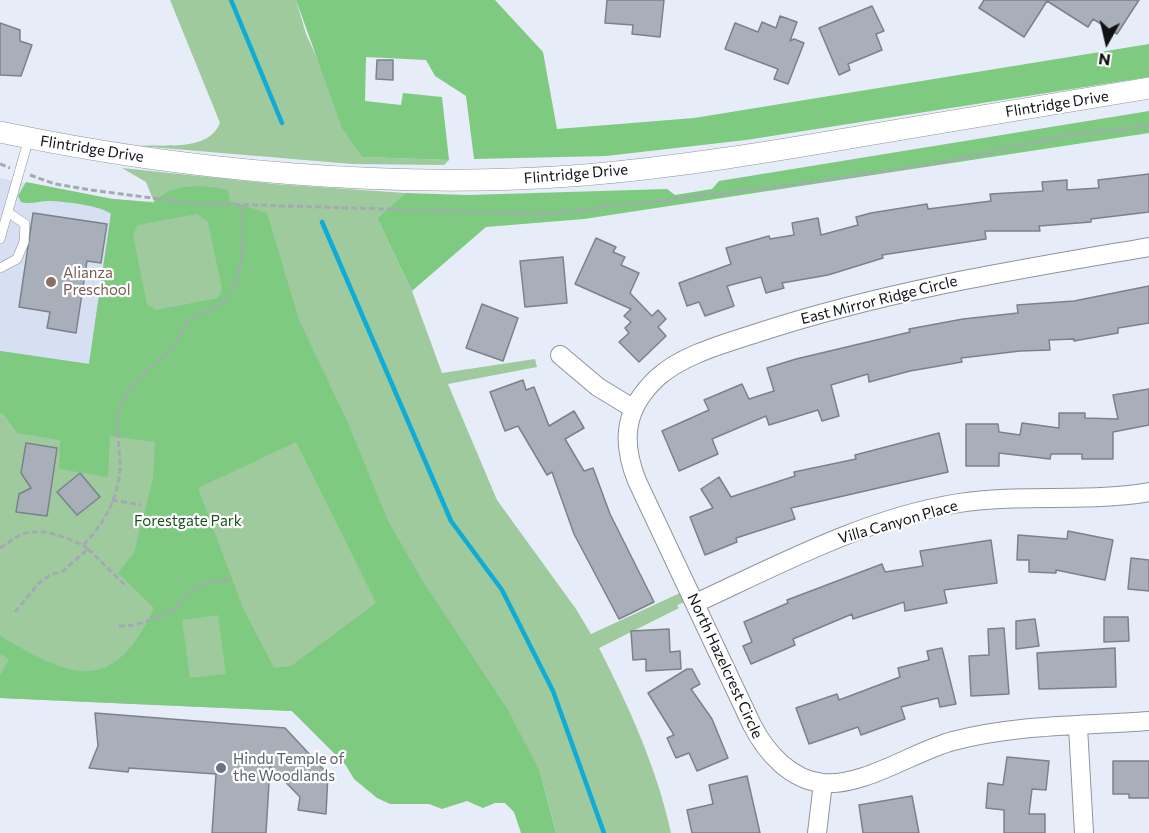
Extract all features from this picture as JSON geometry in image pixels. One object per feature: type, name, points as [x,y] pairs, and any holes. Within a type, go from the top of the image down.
[{"type":"street","name":"Flintridge Drive","points":[[0,132],[152,159],[298,174],[518,179],[586,175],[703,161],[1149,88]]},
{"type":"street","name":"East Mirror Ridge Circle","points":[[634,410],[657,379],[681,362],[808,316],[935,284],[1149,247]]},
{"type":"street","points":[[560,355],[598,387],[634,410]]},
{"type":"street","name":"North Hazelcrest Circle","points":[[634,410],[627,436],[632,467],[762,744],[773,758],[801,776],[823,783],[849,780],[953,741],[1023,728],[1078,727],[1149,721]]},
{"type":"street","name":"Villa Canyon Place","points":[[696,603],[825,544],[868,528],[958,503],[1013,498],[1106,497],[1149,492]]},
{"type":"street","points":[[1078,727],[1083,833]]},
{"type":"street","points":[[817,833],[823,783]]},
{"type":"lane","points":[[0,239],[29,138]]},
{"type":"lane","points":[[0,268],[18,259],[24,242],[25,224],[9,213]]},
{"type":"path","points":[[83,545],[106,518],[112,500],[119,469],[118,425],[123,400],[150,366],[179,340],[189,321],[230,295],[243,241],[242,205]]},
{"type":"path","points":[[112,500],[141,505]]},
{"type":"path","points":[[0,548],[18,536],[34,532],[62,536],[83,545],[127,587]]},
{"type":"path","points":[[15,612],[39,582],[63,571],[88,549]]},
{"type":"path","points":[[119,626],[135,625],[168,614],[192,590],[209,582],[232,580]]},
{"type":"shaded area","name":"Alianza Preschool","points":[[0,178],[113,199],[89,365],[0,351]]},
{"type":"green space","points":[[170,0],[296,0],[306,34],[362,157],[449,160],[444,165],[352,164],[139,146],[185,145],[196,142],[206,139],[220,123]]},
{"type":"green space","points":[[296,0],[495,0],[543,52],[557,129],[694,118],[1149,44],[1149,77],[746,140],[606,156],[474,159],[466,96],[435,76],[426,60],[366,57],[365,101],[401,105],[403,93],[442,97],[449,160],[362,157],[342,128]]},
{"type":"green space","points":[[1149,111],[1149,133],[584,219],[486,227],[412,291],[377,218],[405,193],[468,195],[667,189],[675,195],[712,189],[719,181]]},
{"type":"green space","name":"Forestgate Park","points":[[122,168],[275,184],[405,193],[377,218],[412,291],[442,373],[535,359],[537,367],[448,384],[497,500],[576,609],[591,634],[680,593],[685,602],[677,605],[679,608],[599,648],[650,761],[671,833],[556,833],[540,772],[345,764],[292,711],[0,698],[0,351],[89,364],[113,199],[154,202],[146,182]]},
{"type":"green space","name":"Forestgate Park","points":[[26,182],[113,199],[154,203],[169,191],[199,186],[228,190],[230,201],[267,213],[299,320],[348,423],[388,521],[422,580],[508,710],[540,772],[556,833],[521,833],[514,812],[505,803],[495,803],[483,808],[467,801],[442,809],[429,804],[390,804],[377,798],[354,779],[345,764],[292,711],[0,698],[0,676],[9,659],[0,654],[0,636],[49,662],[69,669],[88,671],[106,667],[122,656],[138,636],[154,608],[118,573],[134,553],[153,478],[155,442],[110,436],[108,477],[59,469],[60,440],[17,433],[3,413],[0,414],[0,351],[89,364],[111,214],[91,206],[72,203],[49,201],[25,203],[21,202],[18,196]],"holes":[[[197,214],[208,222],[222,289],[218,298],[156,310],[147,305],[133,235],[138,225]],[[296,442],[376,603],[291,666],[274,668],[243,608],[198,488]],[[218,615],[226,674],[190,678],[182,620]]]},
{"type":"building","points":[[607,0],[664,0],[660,37],[632,34],[633,25],[605,23]]},
{"type":"building","points":[[984,0],[1139,0],[1117,34],[1093,19],[1088,27],[1047,1],[1024,37],[979,8]]},
{"type":"building","points":[[872,6],[884,31],[876,34],[882,50],[848,64],[850,70],[839,75],[819,28]]},
{"type":"building","points":[[780,16],[797,22],[790,41],[794,39],[804,43],[788,84],[774,79],[778,69],[725,49],[735,23],[758,32],[762,22],[776,28]]},
{"type":"building","points":[[0,23],[20,30],[20,41],[32,45],[21,76],[0,75]]},
{"type":"building","points":[[377,60],[393,60],[393,80],[376,79]]},
{"type":"building","points":[[1149,174],[1149,212],[1091,219],[1091,222],[1039,226],[1040,231],[985,231],[986,239],[882,255],[883,258],[828,275],[782,283],[784,288],[766,293],[761,277],[727,286],[734,306],[705,316],[699,302],[687,306],[679,283],[731,264],[726,248],[769,236],[770,239],[794,235],[792,223],[818,218],[821,235],[858,225],[856,217],[871,213],[927,204],[928,209],[991,201],[990,194],[1043,191],[1042,182],[1067,180],[1067,190],[1099,188],[1098,180]]},
{"type":"building","points":[[33,213],[107,224],[101,263],[87,261],[76,333],[47,328],[50,312],[19,307]]},
{"type":"building","points":[[596,238],[616,247],[613,252],[625,257],[621,265],[639,273],[630,293],[652,316],[658,310],[666,319],[658,327],[666,336],[639,362],[619,342],[629,333],[625,328],[631,322],[624,316],[631,309],[575,284]]},
{"type":"building","points":[[563,257],[567,303],[525,307],[520,261]]},
{"type":"building","points":[[1149,286],[1149,323],[1118,328],[1118,333],[1074,341],[1074,339],[1049,340],[1050,350],[961,358],[962,362],[910,371],[869,382],[868,374],[831,385],[839,416],[822,421],[818,410],[769,425],[766,416],[712,439],[718,454],[679,471],[662,431],[709,410],[704,400],[742,384],[749,399],[774,391],[767,368],[796,359],[910,332],[909,329],[963,319],[1018,313],[1017,305],[1074,301]]},
{"type":"building","points":[[482,304],[518,318],[503,361],[466,348]]},
{"type":"building","points":[[523,380],[526,390],[534,387],[549,426],[574,411],[584,428],[565,439],[584,471],[593,468],[610,514],[654,602],[619,619],[574,534],[552,472],[547,475],[518,426],[505,431],[490,392]]},
{"type":"building","points":[[1149,389],[1149,425],[1113,432],[1113,459],[1082,459],[1082,454],[1051,454],[1050,459],[999,453],[999,466],[966,466],[966,424],[998,424],[999,432],[1020,435],[1022,423],[1059,428],[1059,413],[1085,413],[1085,418],[1118,419],[1113,395]]},
{"type":"building","points":[[939,433],[948,472],[791,508],[795,519],[736,538],[737,542],[705,555],[690,517],[713,508],[701,489],[719,477],[731,497],[795,476],[794,472],[856,459],[855,455]]},
{"type":"building","points":[[26,443],[57,448],[47,516],[16,512],[19,494],[31,488],[21,473]]},
{"type":"building","points":[[80,473],[100,497],[77,515],[57,492]]},
{"type":"building","points":[[1068,531],[1113,540],[1105,580],[1056,570],[1056,573],[1029,572],[1029,560],[1017,560],[1018,535],[1067,539]]},
{"type":"building","points":[[991,540],[997,583],[944,590],[947,603],[905,611],[904,602],[853,619],[852,614],[793,639],[795,645],[751,664],[743,646],[752,642],[744,622],[788,603],[787,600],[882,564],[885,572],[923,566],[920,551]]},
{"type":"building","points":[[1131,558],[1149,560],[1149,591],[1128,589]]},
{"type":"building","points":[[1104,617],[1128,617],[1129,641],[1104,642]]},
{"type":"building","points":[[1035,619],[1039,646],[1016,649],[1016,621]]},
{"type":"building","points":[[1004,628],[1009,694],[971,696],[969,656],[989,655],[988,629]]},
{"type":"building","points":[[669,629],[670,652],[680,651],[681,669],[646,671],[646,659],[633,660],[631,631]]},
{"type":"building","points":[[942,648],[956,704],[940,707],[938,698],[901,707],[905,719],[861,735],[858,727],[809,744],[796,708],[837,694],[839,700],[900,677],[898,668],[929,660],[927,651]]},
{"type":"building","points":[[1115,648],[1116,687],[1039,689],[1037,653]]},
{"type":"building","points":[[687,669],[692,669],[700,684],[691,689],[712,719],[728,758],[697,771],[689,753],[676,758],[667,738],[674,735],[648,693]]},
{"type":"building","points":[[95,713],[285,728],[328,774],[326,814],[298,810],[300,797],[270,766],[266,833],[212,833],[216,774],[129,768],[128,772],[89,768],[98,746]]},
{"type":"building","points":[[1007,757],[1049,761],[1046,790],[1032,789],[1029,814],[1045,814],[1045,833],[1004,833],[1004,810],[986,808],[988,783],[1003,785]]},
{"type":"building","points":[[1113,761],[1149,761],[1149,798],[1129,798],[1129,794],[1113,794]]},
{"type":"building","points":[[747,776],[760,833],[692,833],[687,810],[713,804],[709,785]]},
{"type":"building","points":[[912,796],[919,833],[863,833],[859,805]]},
{"type":"waterway","points":[[231,0],[282,123]]},
{"type":"waterway","points":[[322,222],[451,521],[502,590],[553,691],[604,833]]},
{"type":"place","name":"Alianza Preschool","points":[[51,282]]},
{"type":"place","name":"Hindu Temple of the Woodlands","points":[[221,768]]}]
